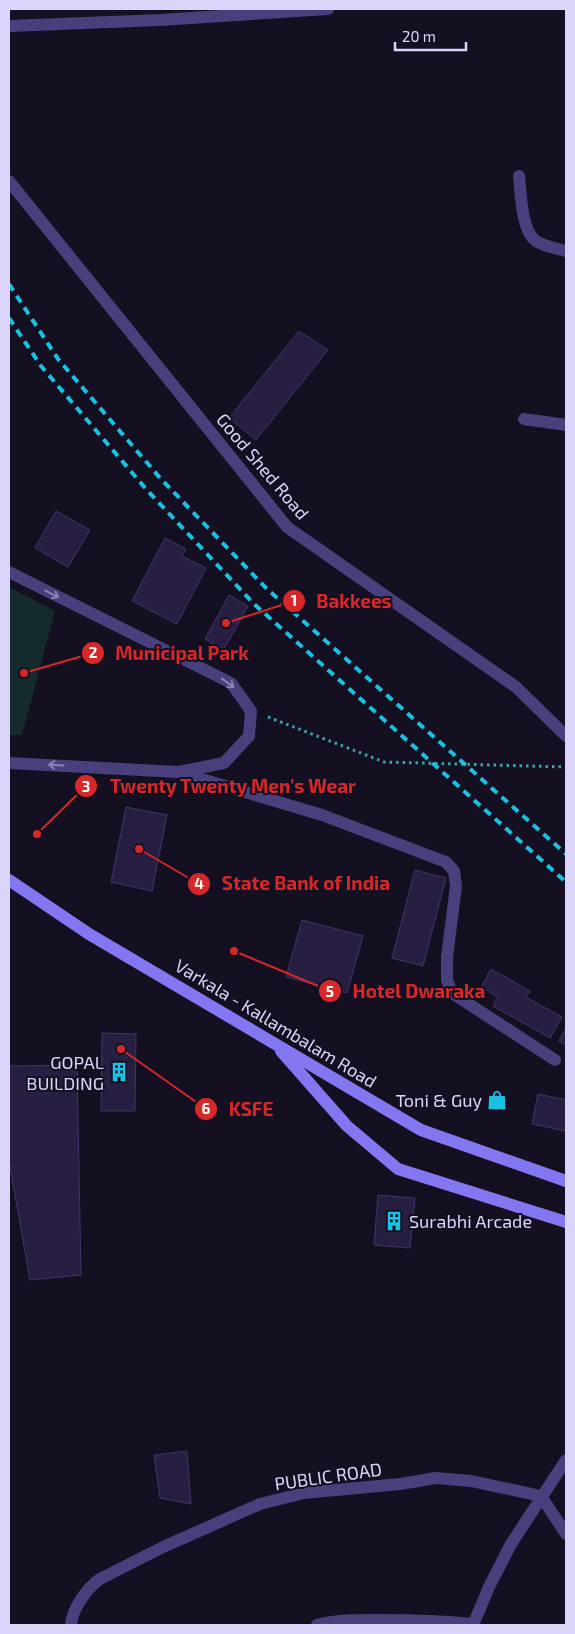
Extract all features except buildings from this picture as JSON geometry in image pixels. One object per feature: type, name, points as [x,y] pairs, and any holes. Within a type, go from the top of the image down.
[{"type":"main road","name":"Varkala - Kallambalam Road","points":[[9,880],[89,934],[420,1130],[566,1181]]},
{"type":"main road","points":[[273,1042],[347,1126],[398,1169],[566,1222]]},
{"type":"street","points":[[9,26],[160,20],[328,9]]},
{"type":"street","points":[[519,176],[526,227],[534,240],[566,251]]},
{"type":"street","name":"Good Shed Road","points":[[9,181],[287,527],[516,687],[566,736]]},
{"type":"street","points":[[524,419],[566,425]]},
{"type":"street","points":[[9,572],[231,684],[251,711],[249,736],[224,763],[178,772]]},
{"type":"street","points":[[9,763],[178,772],[322,815],[446,862],[454,871],[456,886],[447,957],[447,980],[452,994],[555,1060]]},
{"type":"street","points":[[317,1625],[335,1621],[378,1620],[426,1620],[473,1624],[511,1544],[566,1460]]},
{"type":"street","name":"PUBLIC ROAD","points":[[71,1625],[75,1611],[91,1586],[100,1579],[207,1526],[267,1502],[304,1493],[400,1484],[436,1478],[471,1481],[541,1496]]},
{"type":"street","points":[[541,1496],[566,1534]]},
{"type":"path","points":[[251,711],[384,762],[566,767]]},
{"type":"green space","points":[[9,587],[55,611],[22,735],[9,735]]},
{"type":"railway","points":[[9,284],[58,359],[161,479],[266,588],[566,854]]},
{"type":"railway","points":[[9,318],[41,366],[146,489],[254,604],[566,882]]},
{"type":"place","name":"Bakkees","points":[[226,623]]},
{"type":"place","name":"Municipal Park","points":[[24,673]]},
{"type":"place","name":"Twenty Twenty Men's Wear","points":[[37,834]]},
{"type":"place","name":"State Bank of India","points":[[139,849]]},
{"type":"place","name":"Hotel Dwaraka","points":[[234,951]]},
{"type":"place","name":"KSFE","points":[[121,1049]]},
{"type":"place","name":"GOPAL BUILDING","points":[[119,1072]]},
{"type":"place","name":"Toni & Guy","points":[[497,1100]]},
{"type":"place","name":"Surabhi Arcade","points":[[394,1221]]}]
